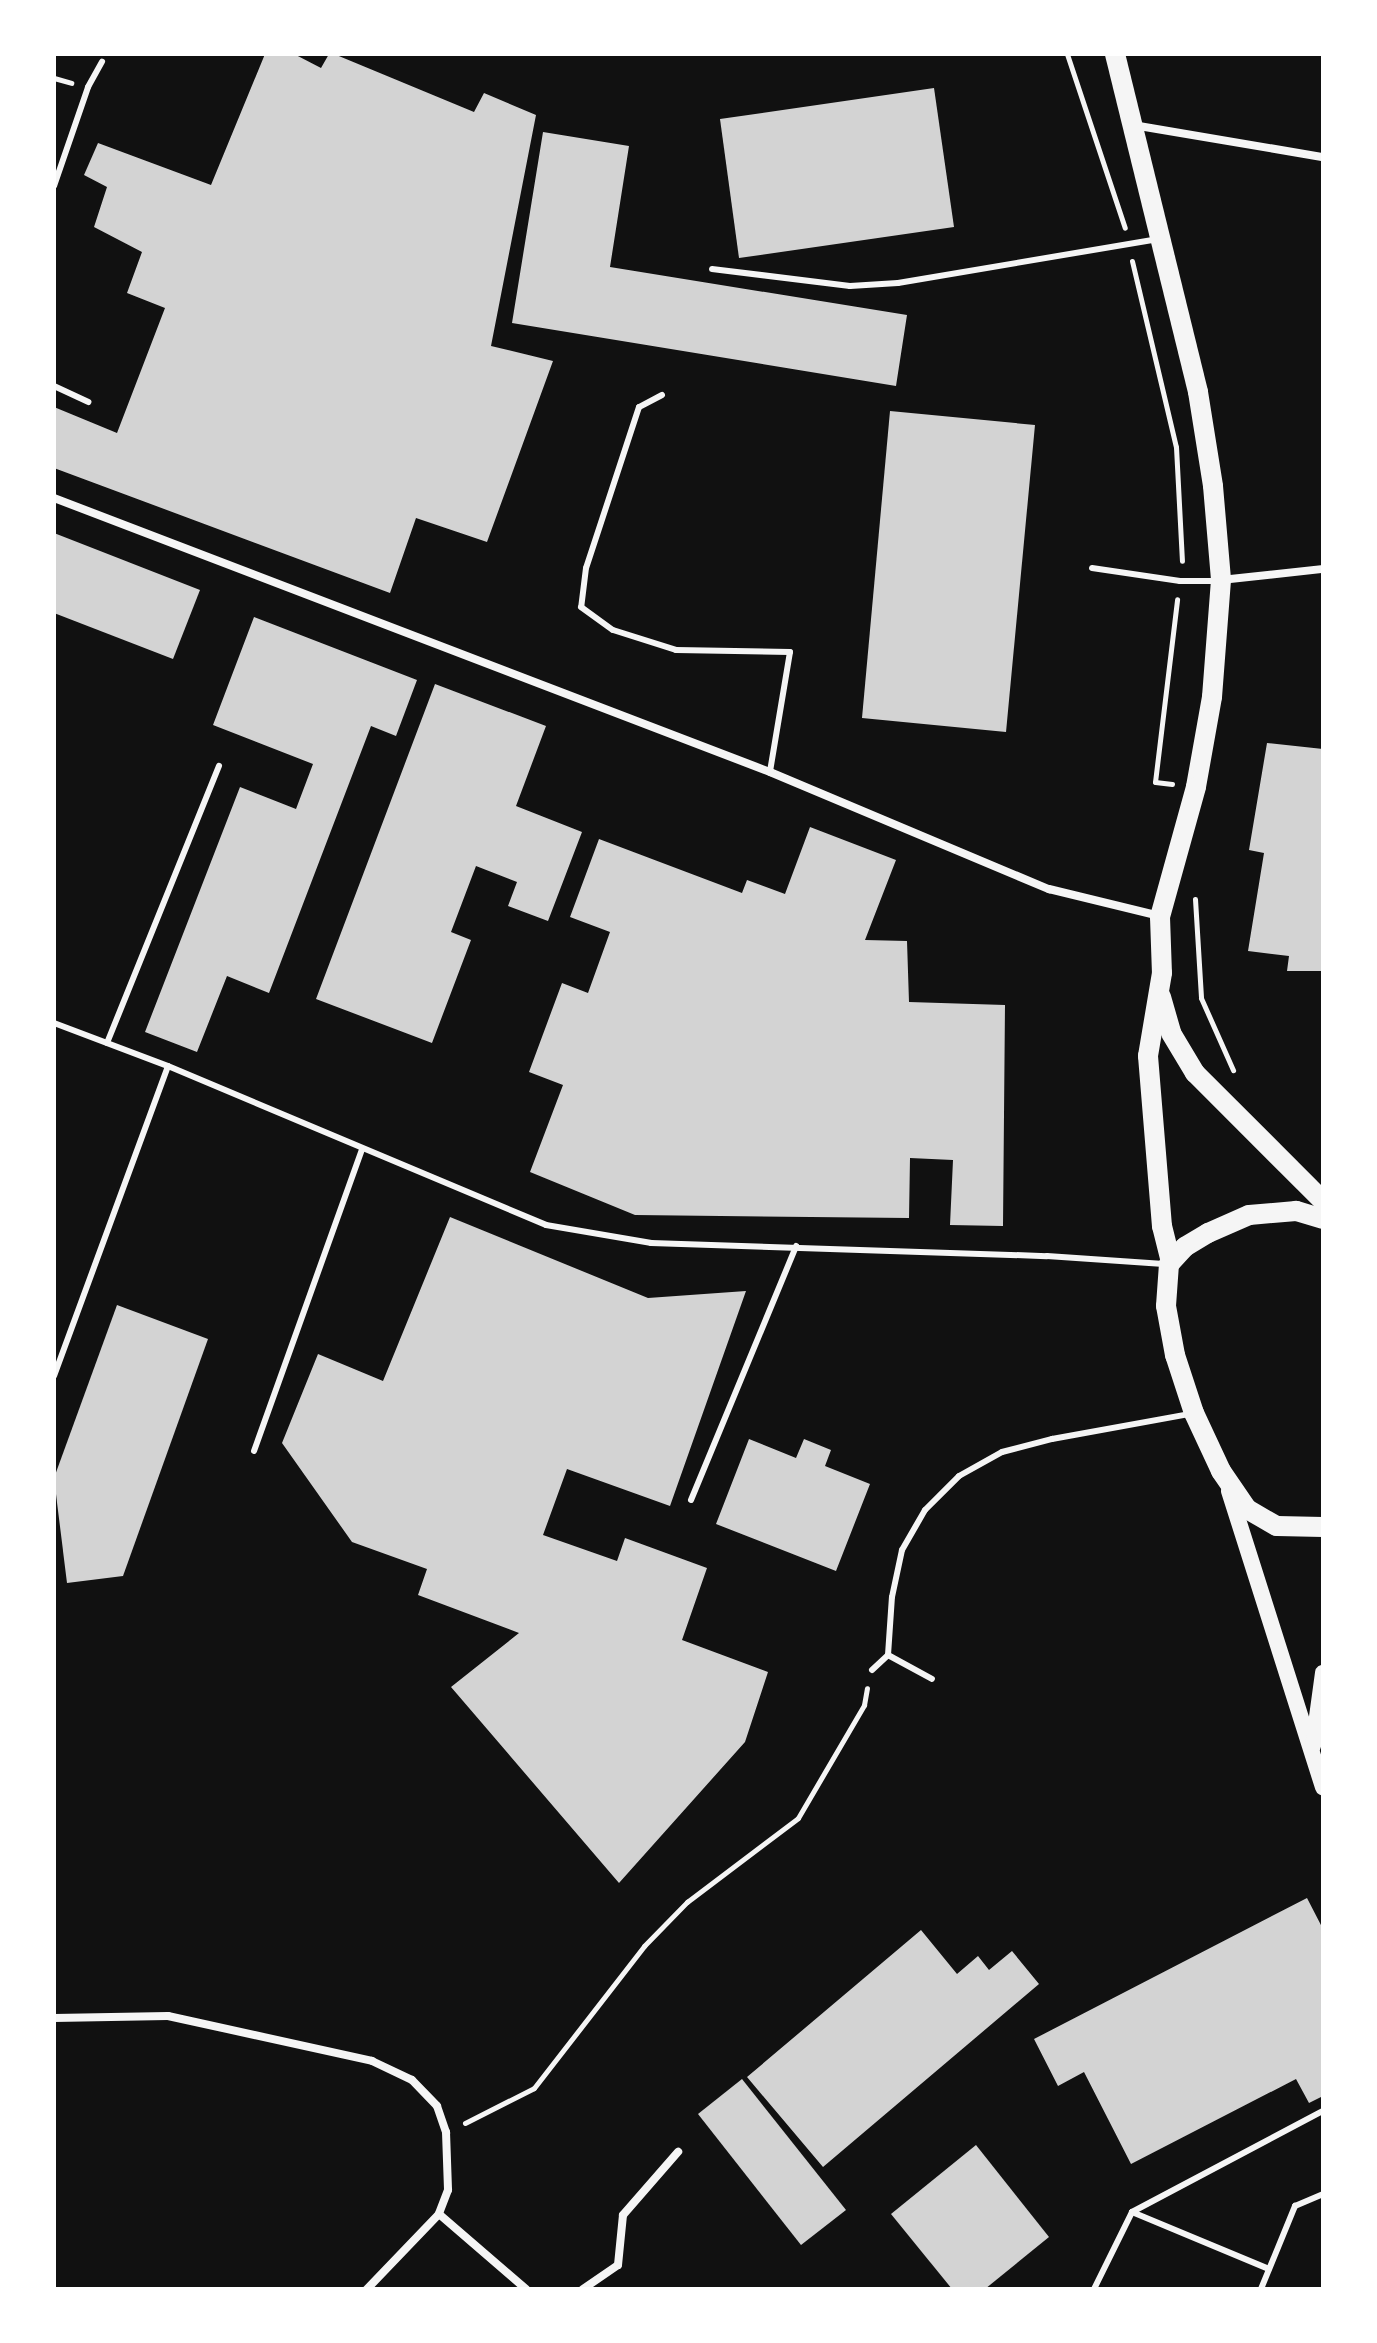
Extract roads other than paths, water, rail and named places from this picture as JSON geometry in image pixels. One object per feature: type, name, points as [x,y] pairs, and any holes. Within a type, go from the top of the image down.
[{"type":"main road","points":[[1115,54],[1198,392],[1213,486],[1221,580],[1212,697],[1196,787],[1160,917],[1162,973],[1148,1056],[1162,1226],[1170,1263],[1166,1306],[1175,1355],[1194,1413],[1221,1471],[1323,1787]]},
{"type":"main road","points":[[1159,989],[1171,1033],[1195,1073],[1323,1201]]},
{"type":"main road","points":[[1170,1263],[1185,1247],[1208,1233],[1249,1215],[1296,1211],[1323,1219]]},
{"type":"main road","points":[[1221,1471],[1247,1509],[1277,1526],[1323,1527]]},
{"type":"main road","points":[[1312,1753],[1323,1673]]},
{"type":"street","points":[[1133,124],[1323,157]]},
{"type":"street","points":[[54,498],[770,772],[1049,889],[1160,917]]},
{"type":"street","points":[[1221,580],[1323,569]]},
{"type":"street","points":[[54,2018],[168,2016],[372,2061],[412,2080],[437,2106],[446,2132],[448,2190],[439,2214],[367,2289]]},
{"type":"street","points":[[583,2289],[618,2265],[623,2215],[678,2152]]},
{"type":"street","points":[[439,2214],[526,2289]]},
{"type":"lane","points":[[54,186],[88,87],[102,62]]},
{"type":"lane","points":[[712,269],[850,286],[886,284],[1161,238]]},
{"type":"lane","points":[[54,386],[88,402]]},
{"type":"lane","points":[[662,395],[639,407],[586,568],[581,607],[613,630],[676,650],[790,652],[770,772]]},
{"type":"lane","points":[[1092,568],[1180,581],[1221,580]]},
{"type":"lane","points":[[107,1043],[219,766]]},
{"type":"lane","points":[[54,1023],[168,1066],[546,1225],[651,1243],[796,1246],[1170,1263]]},
{"type":"lane","points":[[54,1376],[168,1066]]},
{"type":"lane","points":[[254,1451],[362,1150]]},
{"type":"lane","points":[[691,1500],[796,1246]]},
{"type":"lane","points":[[872,1670],[888,1655],[892,1597],[902,1550],[925,1510],[959,1476],[1002,1452],[1194,1413]]},
{"type":"lane","points":[[888,1655],[932,1679]]},
{"type":"lane","points":[[1094,2289],[1132,2212],[1323,2111]]},
{"type":"lane","points":[[1261,2289],[1295,2206],[1323,2194]]},
{"type":"lane","points":[[1132,2212],[1269,2269]]}]
